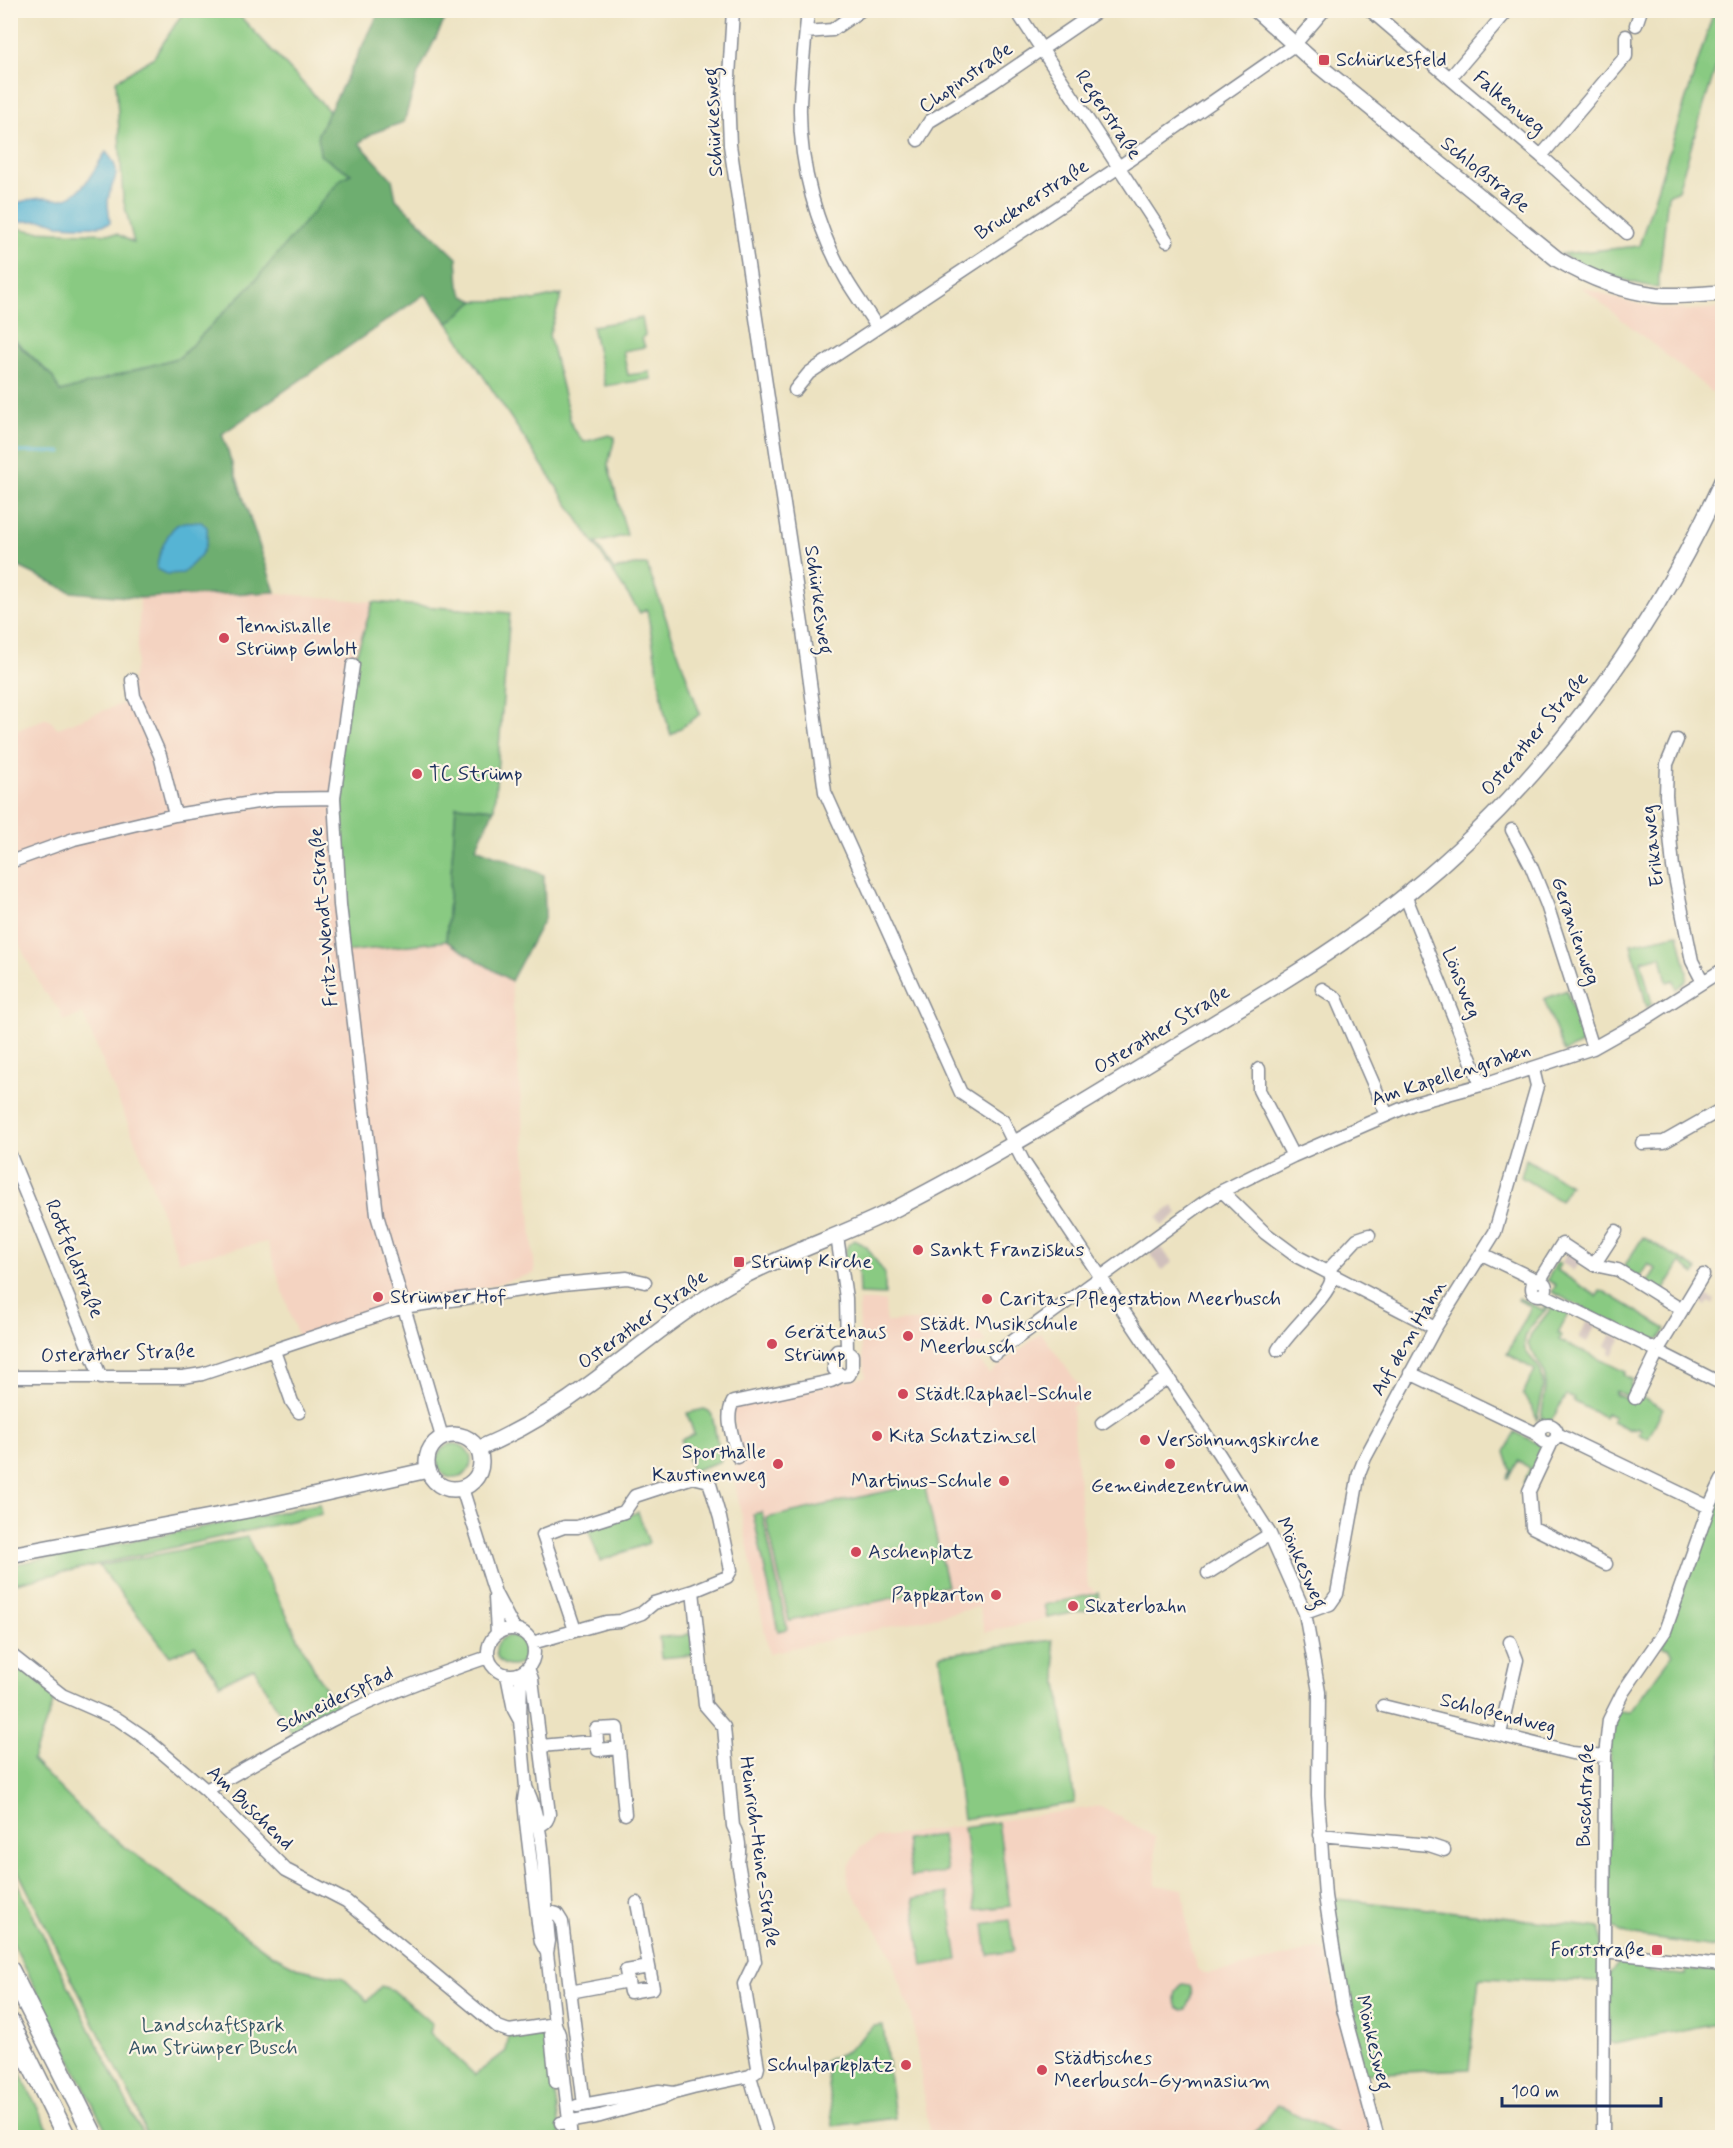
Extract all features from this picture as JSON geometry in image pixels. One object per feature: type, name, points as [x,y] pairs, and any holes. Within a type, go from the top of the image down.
[{"type":"highway","points":[[10,1970],[95,2138]]},
{"type":"highway","points":[[10,2022],[67,2138]]},
{"type":"main road","name":"Schloßstraße","points":[[1256,10],[1294,45],[1557,259],[1577,271],[1636,291],[1676,296],[1722,293]]},
{"type":"main road","name":"Osterather Straße","points":[[478,1449],[550,1412],[700,1301],[744,1275],[894,1209],[1015,1143],[1328,952],[1405,896],[1497,813],[1586,711],[1666,592],[1707,515],[1722,481]]},
{"type":"main road","points":[[10,1555],[274,1505],[420,1472],[437,1484],[454,1490],[471,1483],[478,1475],[481,1458],[473,1442],[458,1435],[442,1437],[434,1443],[420,1472]]},
{"type":"street","name":"Schürkesweg","points":[[732,10],[728,94],[730,145],[825,792],[961,1092],[1003,1121],[1015,1143]]},
{"type":"street","points":[[808,10],[800,106],[810,185],[820,224],[846,279],[877,327]]},
{"type":"street","points":[[806,32],[832,30],[861,10]]},
{"type":"street","name":"Regerstraße","points":[[1016,10],[1167,241]]},
{"type":"street","name":"Chopinstraße","points":[[918,140],[930,122],[1042,50],[1099,10]]},
{"type":"street","name":"Brucknerstraße","points":[[795,390],[808,373],[1119,166],[1294,45],[1324,10]]},
{"type":"street","name":"Falkenweg","points":[[1370,10],[1627,233]]},
{"type":"street","points":[[1450,78],[1508,10]]},
{"type":"street","points":[[1636,25],[1641,10]]},
{"type":"street","name":"Falkenweg","points":[[1541,156],[1626,56],[1626,36]]},
{"type":"street","name":"Fritz-Wendt-Straße","points":[[353,665],[334,798],[340,905],[377,1215],[442,1437]]},
{"type":"street","points":[[132,680],[134,696],[160,755],[175,815]]},
{"type":"street","name":"Erikaweg","points":[[1677,740],[1667,764],[1666,795],[1672,867],[1692,961],[1703,982]]},
{"type":"street","points":[[10,862],[74,839],[175,815],[276,799],[334,798]]},
{"type":"street","name":"Geranienweg","points":[[1512,830],[1531,866],[1547,905],[1593,1048]]},
{"type":"street","name":"Lönsweg","points":[[1405,896],[1481,1085]]},
{"type":"street","name":"Am Kapellengraben","points":[[995,1354],[1222,1191],[1293,1156],[1416,1103],[1533,1069],[1593,1048],[1648,1017],[1722,970]]},
{"type":"street","points":[[1322,989],[1336,998],[1387,1115]]},
{"type":"street","points":[[1259,1069],[1259,1090],[1293,1156]]},
{"type":"street","name":"Auf dem Hahn","points":[[1305,1613],[1330,1604],[1337,1594],[1359,1473],[1376,1436],[1435,1328],[1482,1254],[1498,1224],[1534,1100],[1537,1086],[1533,1069]]},
{"type":"street","points":[[1642,1143],[1664,1142],[1722,1109]]},
{"type":"street","name":"Mönkesweg","points":[[1015,1143],[1023,1161],[1220,1454],[1270,1534],[1305,1613],[1319,1692],[1320,1835],[1325,1896],[1343,2009],[1378,2138]]},
{"type":"street","name":"Rottfeldstraße","points":[[10,1155],[101,1378]]},
{"type":"street","points":[[1222,1191],[1265,1233],[1296,1256],[1435,1328]]},
{"type":"street","points":[[1594,1265],[1616,1231]]},
{"type":"street","points":[[1278,1350],[1285,1338],[1314,1306],[1331,1282],[1331,1267],[1357,1239],[1369,1235]]},
{"type":"street","points":[[738,1457],[729,1419],[729,1410],[733,1402],[831,1381],[841,1376],[834,1369],[834,1355],[837,1351],[847,1351],[846,1298],[837,1236]]},
{"type":"street","points":[[1538,1281],[1562,1244],[1594,1265],[1618,1270],[1683,1310]]},
{"type":"street","points":[[1482,1254],[1545,1285],[1542,1294],[1722,1384]]},
{"type":"street","points":[[1635,1398],[1657,1351],[1703,1275]]},
{"type":"street","name":"Osterather Straße","points":[[10,1377],[101,1378],[193,1375],[274,1351],[403,1307],[562,1284],[627,1278],[645,1282]]},
{"type":"street","points":[[274,1351],[292,1402],[299,1412]]},
{"type":"street","points":[[1410,1373],[1539,1436],[1541,1430],[1547,1425],[1554,1427],[1555,1438],[1529,1491],[1532,1527],[1606,1564]]},
{"type":"street","points":[[1102,1423],[1167,1378]]},
{"type":"street","points":[[1555,1438],[1709,1507]]},
{"type":"street","points":[[532,1643],[606,1622],[620,1621],[642,1613],[654,1603],[727,1577],[730,1574],[730,1566],[720,1518],[709,1481],[693,1477],[635,1496],[624,1512],[577,1527],[564,1527],[543,1535],[575,1630]]},
{"type":"street","name":"Buschstraße","points":[[1603,2138],[1605,1756],[1609,1720],[1623,1692],[1665,1630],[1709,1507],[1722,1480]]},
{"type":"street","points":[[462,1488],[495,1593],[514,1629]]},
{"type":"street","points":[[1208,1573],[1270,1534]]},
{"type":"street","name":"Heinrich-Heine-Straße","points":[[693,1591],[705,1705],[724,1727],[733,1826],[738,1836],[740,1850],[738,1862],[754,1961],[744,1984],[758,2067],[757,2071],[750,2076]]},
{"type":"street","points":[[495,1593],[498,1632]]},
{"type":"street","points":[[524,1670],[507,1675],[495,1669],[488,1657],[489,1643],[498,1632],[514,1629],[525,1634],[532,1643],[534,1656],[524,1670],[520,1722],[526,1787],[524,1800],[531,1824],[541,1942],[547,1953]]},
{"type":"street","points":[[1500,1734],[1517,1660],[1510,1642]]},
{"type":"street","name":"Am Buschend","points":[[10,1654],[62,1695],[119,1720],[144,1737],[206,1790],[286,1870],[346,1901],[498,2027],[509,2031],[555,2024]]},
{"type":"street","name":"Schneiderspfad","points":[[206,1790],[352,1710],[462,1665],[488,1657]]},
{"type":"street","points":[[524,1670],[532,1679],[549,1814],[546,1822],[531,1824]]},
{"type":"street","points":[[507,1675],[514,1710],[520,1722]]},
{"type":"street","name":"Schloßendweg","points":[[1383,1706],[1572,1753],[1605,1756]]},
{"type":"street","points":[[619,1748],[598,1750],[596,1730],[617,1728],[619,1748],[625,1814]]},
{"type":"street","points":[[541,1746],[597,1741]]},
{"type":"street","points":[[531,1824],[540,1839],[549,1941],[547,1953],[555,2024],[551,2035],[566,2123],[571,2138]]},
{"type":"street","points":[[1320,1835],[1430,1845],[1444,1850]]},
{"type":"street","points":[[637,1903],[653,1988],[630,1992],[626,1971],[649,1967]]},
{"type":"street","points":[[547,1911],[561,1918],[584,2105]]},
{"type":"street","points":[[1604,1952],[1722,1965]]},
{"type":"street","points":[[570,1992],[628,1982]]},
{"type":"street","points":[[566,2123],[662,2099],[674,2093],[750,2076],[768,2138]]},
{"type":"street","points":[[564,2109],[659,2091],[674,2093]]},
{"type":"street","points":[[563,2138],[566,2123]]},
{"type":"shaded area","points":[[1579,285],[1621,300],[1663,309],[1722,308],[1722,400]]},
{"type":"shaded area","points":[[274,593],[373,602],[353,665],[345,952],[446,941],[511,981],[535,1273],[299,1341],[267,1242],[179,1261],[142,1158],[83,1014],[63,1021],[60,1011],[43,990],[11,929],[10,733],[47,718],[58,728],[126,702],[137,662],[140,598]]},
{"type":"shaded area","points":[[1173,1206],[1178,1213],[1162,1226],[1157,1217]]},
{"type":"shaded area","points":[[1159,1246],[1173,1262],[1162,1270],[1151,1254]]},
{"type":"shaded area","points":[[1567,1253],[1580,1261],[1573,1271],[1562,1262]]},
{"type":"shaded area","points":[[1700,1291],[1715,1300],[1713,1304],[1709,1302],[1706,1306],[1695,1299]]},
{"type":"shaded area","points":[[859,1301],[885,1301],[886,1322],[967,1319],[987,1343],[969,1345],[989,1374],[1041,1333],[1087,1396],[1072,1407],[1088,1586],[1098,1593],[1101,1607],[985,1632],[979,1607],[769,1653],[734,1478],[738,1446],[732,1409],[866,1377],[860,1339]]},
{"type":"shaded area","points":[[1587,1321],[1596,1325],[1587,1342],[1579,1338]]},
{"type":"shaded area","points":[[1612,1334],[1621,1339],[1613,1355],[1609,1353],[1611,1349],[1606,1346]]},
{"type":"shaded area","points":[[1101,1806],[1155,1837],[1156,1885],[1183,1889],[1191,1951],[1198,1971],[1204,1974],[1234,1969],[1317,1948],[1328,1954],[1342,2031],[1373,2137],[1341,2137],[1278,2105],[1251,2137],[930,2137],[912,2016],[887,1946],[849,1887],[847,1873],[850,1864],[860,1848],[876,1838]]},
{"type":"green space","points":[[184,11],[235,11],[329,111],[318,134],[352,174],[253,283],[180,357],[60,393],[52,376],[11,336],[10,227],[33,231],[117,234],[134,243],[123,199],[116,81],[154,57]]},
{"type":"green space","points":[[380,11],[449,11],[418,74],[404,122],[373,133],[359,143],[392,179],[396,199],[457,258],[459,286],[464,296],[475,301],[448,323],[425,294],[222,434],[275,592],[139,598],[71,592],[11,563],[10,337],[52,376],[60,392],[180,357],[253,283],[341,179],[351,174],[320,155],[318,134]]},
{"type":"green space","points":[[1714,11],[1722,11],[1722,47],[1678,190],[1668,195],[1658,288],[1608,275],[1561,254],[1639,246]]},
{"type":"green space","points":[[562,294],[549,335],[572,427],[584,442],[609,435],[615,437],[608,465],[627,535],[596,543],[614,570],[634,565],[647,565],[700,714],[671,735],[665,715],[647,609],[640,613],[448,323],[475,301],[535,300]]},
{"type":"green space","points":[[642,318],[645,335],[642,338],[645,347],[623,351],[628,375],[650,372],[651,379],[605,386],[592,326]]},
{"type":"green space","name":"TC Strümp","points":[[373,602],[510,613],[494,809],[456,806],[446,941],[345,952],[334,798],[353,665]]},
{"type":"green space","points":[[456,806],[494,809],[476,848],[544,875],[545,917],[511,981],[446,941]]},
{"type":"green space","points":[[1678,934],[1687,972],[1686,981],[1676,989],[1674,980],[1667,982],[1661,956],[1641,961],[1652,1004],[1647,1007],[1631,944]]},
{"type":"green space","points":[[1567,990],[1582,1040],[1580,1045],[1564,1052],[1544,999]]},
{"type":"green space","points":[[1526,1159],[1570,1185],[1560,1201],[1521,1177]]},
{"type":"green space","points":[[1643,1237],[1698,1270],[1695,1274],[1680,1263],[1662,1293],[1647,1283],[1656,1269],[1648,1264],[1639,1278],[1623,1268]]},
{"type":"green space","points":[[854,1240],[867,1247],[885,1274],[885,1295],[859,1294],[858,1267],[846,1267],[845,1258],[846,1249]]},
{"type":"green space","points":[[1557,1262],[1560,1264],[1557,1270],[1592,1293],[1597,1296],[1600,1291],[1605,1292],[1666,1329],[1660,1339],[1651,1338],[1649,1342],[1552,1292],[1556,1285],[1547,1280]]},
{"type":"green space","points":[[1519,1298],[1543,1310],[1547,1302],[1551,1304],[1528,1332],[1524,1345],[1539,1367],[1542,1376],[1543,1388],[1537,1421],[1533,1409],[1523,1395],[1535,1370],[1507,1354],[1531,1307],[1518,1300]]},
{"type":"green space","points":[[1554,1305],[1569,1312],[1558,1333],[1561,1336],[1559,1340],[1626,1372],[1624,1375],[1633,1380],[1630,1385],[1635,1388],[1630,1398],[1616,1391],[1615,1394],[1632,1402],[1641,1397],[1663,1408],[1648,1439],[1639,1434],[1641,1429],[1637,1427],[1635,1430],[1631,1428],[1630,1430],[1612,1421],[1614,1417],[1606,1413],[1604,1417],[1566,1395],[1552,1420],[1540,1425],[1545,1393],[1545,1374],[1528,1344],[1531,1334]]},
{"type":"green space","points":[[704,1409],[712,1415],[721,1461],[692,1471],[681,1440],[694,1434],[687,1413]]},
{"type":"green space","points":[[1515,1432],[1545,1447],[1528,1485],[1523,1483],[1530,1468],[1518,1461],[1507,1478],[1511,1471],[1505,1452]]},
{"type":"green space","points":[[454,1444],[466,1449],[471,1461],[466,1473],[454,1478],[442,1473],[437,1461],[442,1449]]},
{"type":"green space","name":"Aschenplatz","points":[[924,1483],[947,1586],[789,1621],[766,1518]]},
{"type":"green space","points":[[1722,1489],[1722,1948],[1634,1936],[1609,1926],[1610,1743],[1618,1711],[1630,1712],[1673,1655],[1670,1649],[1662,1646]]},
{"type":"green space","points":[[320,1504],[322,1514],[11,1584],[11,1565]]},
{"type":"green space","points":[[638,1512],[649,1543],[600,1561],[588,1529]]},
{"type":"green space","points":[[762,1512],[787,1629],[778,1631],[753,1514]]},
{"type":"green space","points":[[247,1537],[317,1675],[340,1710],[292,1735],[254,1668],[220,1684],[195,1646],[170,1656],[99,1566]]},
{"type":"green space","name":"Skaterbahn","points":[[1098,1593],[1101,1607],[1047,1618],[1044,1605]]},
{"type":"green space","points":[[691,1633],[693,1655],[661,1658],[659,1637],[682,1636]]},
{"type":"green space","points":[[511,1636],[522,1640],[526,1651],[522,1662],[511,1666],[500,1662],[496,1651],[500,1640]]},
{"type":"green space","points":[[1052,1640],[1075,1803],[963,1819],[940,1655]]},
{"type":"green space","name":"Landschaftspark Am Strümper Busch","points":[[10,1657],[56,1696],[32,1760],[98,1827],[271,1954],[300,1969],[343,1978],[367,2001],[381,1986],[393,1990],[432,2024],[430,2033],[475,2075],[506,2051],[509,2035],[546,2031],[561,2137],[152,2137],[144,2130],[138,2111],[11,1857]]},
{"type":"green space","points":[[998,1822],[1010,1906],[975,1910],[964,1827]]},
{"type":"green space","points":[[942,1835],[947,1872],[911,1877],[906,1839]]},
{"type":"green space","points":[[11,1871],[144,2137],[109,2137],[11,1939]]},
{"type":"green space","points":[[948,1893],[958,1960],[923,1966],[913,1899]]},
{"type":"green space","points":[[1328,1898],[1601,1928],[1600,1982],[1479,1978],[1469,2069],[1363,2074],[1342,2003]]},
{"type":"green space","points":[[1009,1920],[1014,1951],[988,1955],[984,1924]]},
{"type":"green space","points":[[1619,1963],[1650,1966],[1649,1972],[1685,1975],[1686,1969],[1722,1972],[1722,2022],[1614,2044],[1609,2042],[1609,1974]]},
{"type":"green space","points":[[1183,1984],[1189,1985],[1191,1993],[1187,2009],[1182,2010],[1177,2007],[1175,1997],[1178,1988]]},
{"type":"green space","points":[[883,2025],[895,2118],[833,2126],[825,2061],[847,2051],[874,2026]]},
{"type":"green space","points":[[11,2054],[52,2137],[11,2137]]},
{"type":"green space","points":[[1278,2105],[1341,2137],[1251,2137]]},
{"type":"water","points":[[106,152],[116,167],[109,195],[110,223],[84,226],[58,225],[43,221],[15,222],[11,213],[13,204],[38,198],[69,197],[87,181]]},
{"type":"water","points":[[201,522],[207,527],[207,535],[205,548],[198,558],[183,573],[167,574],[157,569],[161,550],[172,530],[181,523]]},
{"type":"waterway","points":[[10,452],[62,452]]},
{"type":"place","name":"Schürkesfeld","points":[[1324,60]]},
{"type":"place","name":"Tennishalle Strümp GmbH","points":[[224,638]]},
{"type":"place","name":"TC Strümp","points":[[417,774]]},
{"type":"place","name":"Sankt Franziskus","points":[[918,1250]]},
{"type":"place","name":"Strümp Kirche","points":[[739,1262]]},
{"type":"place","name":"Strümper Hof","points":[[378,1297]]},
{"type":"place","name":"Caritas-Pflegestation Meerbusch","points":[[987,1299]]},
{"type":"place","name":"Städt. Musikschule Meerbusch","points":[[908,1336]]},
{"type":"place","name":"Gerätehaus Strümp","points":[[772,1344]]},
{"type":"place","name":"Städt.Raphael-Schule","points":[[903,1394]]},
{"type":"place","name":"Kita Schatzinsel","points":[[877,1436]]},
{"type":"place","name":"Versöhnungskirche","points":[[1145,1440]]},
{"type":"place","name":"Sporthalle Kaustinenweg","points":[[778,1464]]},
{"type":"place","name":"Gemeindezentrum","points":[[1170,1464]]},
{"type":"place","name":"Martinus-Schule","points":[[1004,1481]]},
{"type":"place","name":"Aschenplatz","points":[[856,1552]]},
{"type":"place","name":"Pappkarton","points":[[996,1595]]},
{"type":"place","name":"Skaterbahn","points":[[1073,1606]]},
{"type":"place","name":"Forststraße","points":[[1657,1950]]},
{"type":"place","name":"Schulparkplatz","points":[[906,2065]]},
{"type":"place","name":"Städtisches Meerbusch-Gymnasium","points":[[1042,2070]]}]
